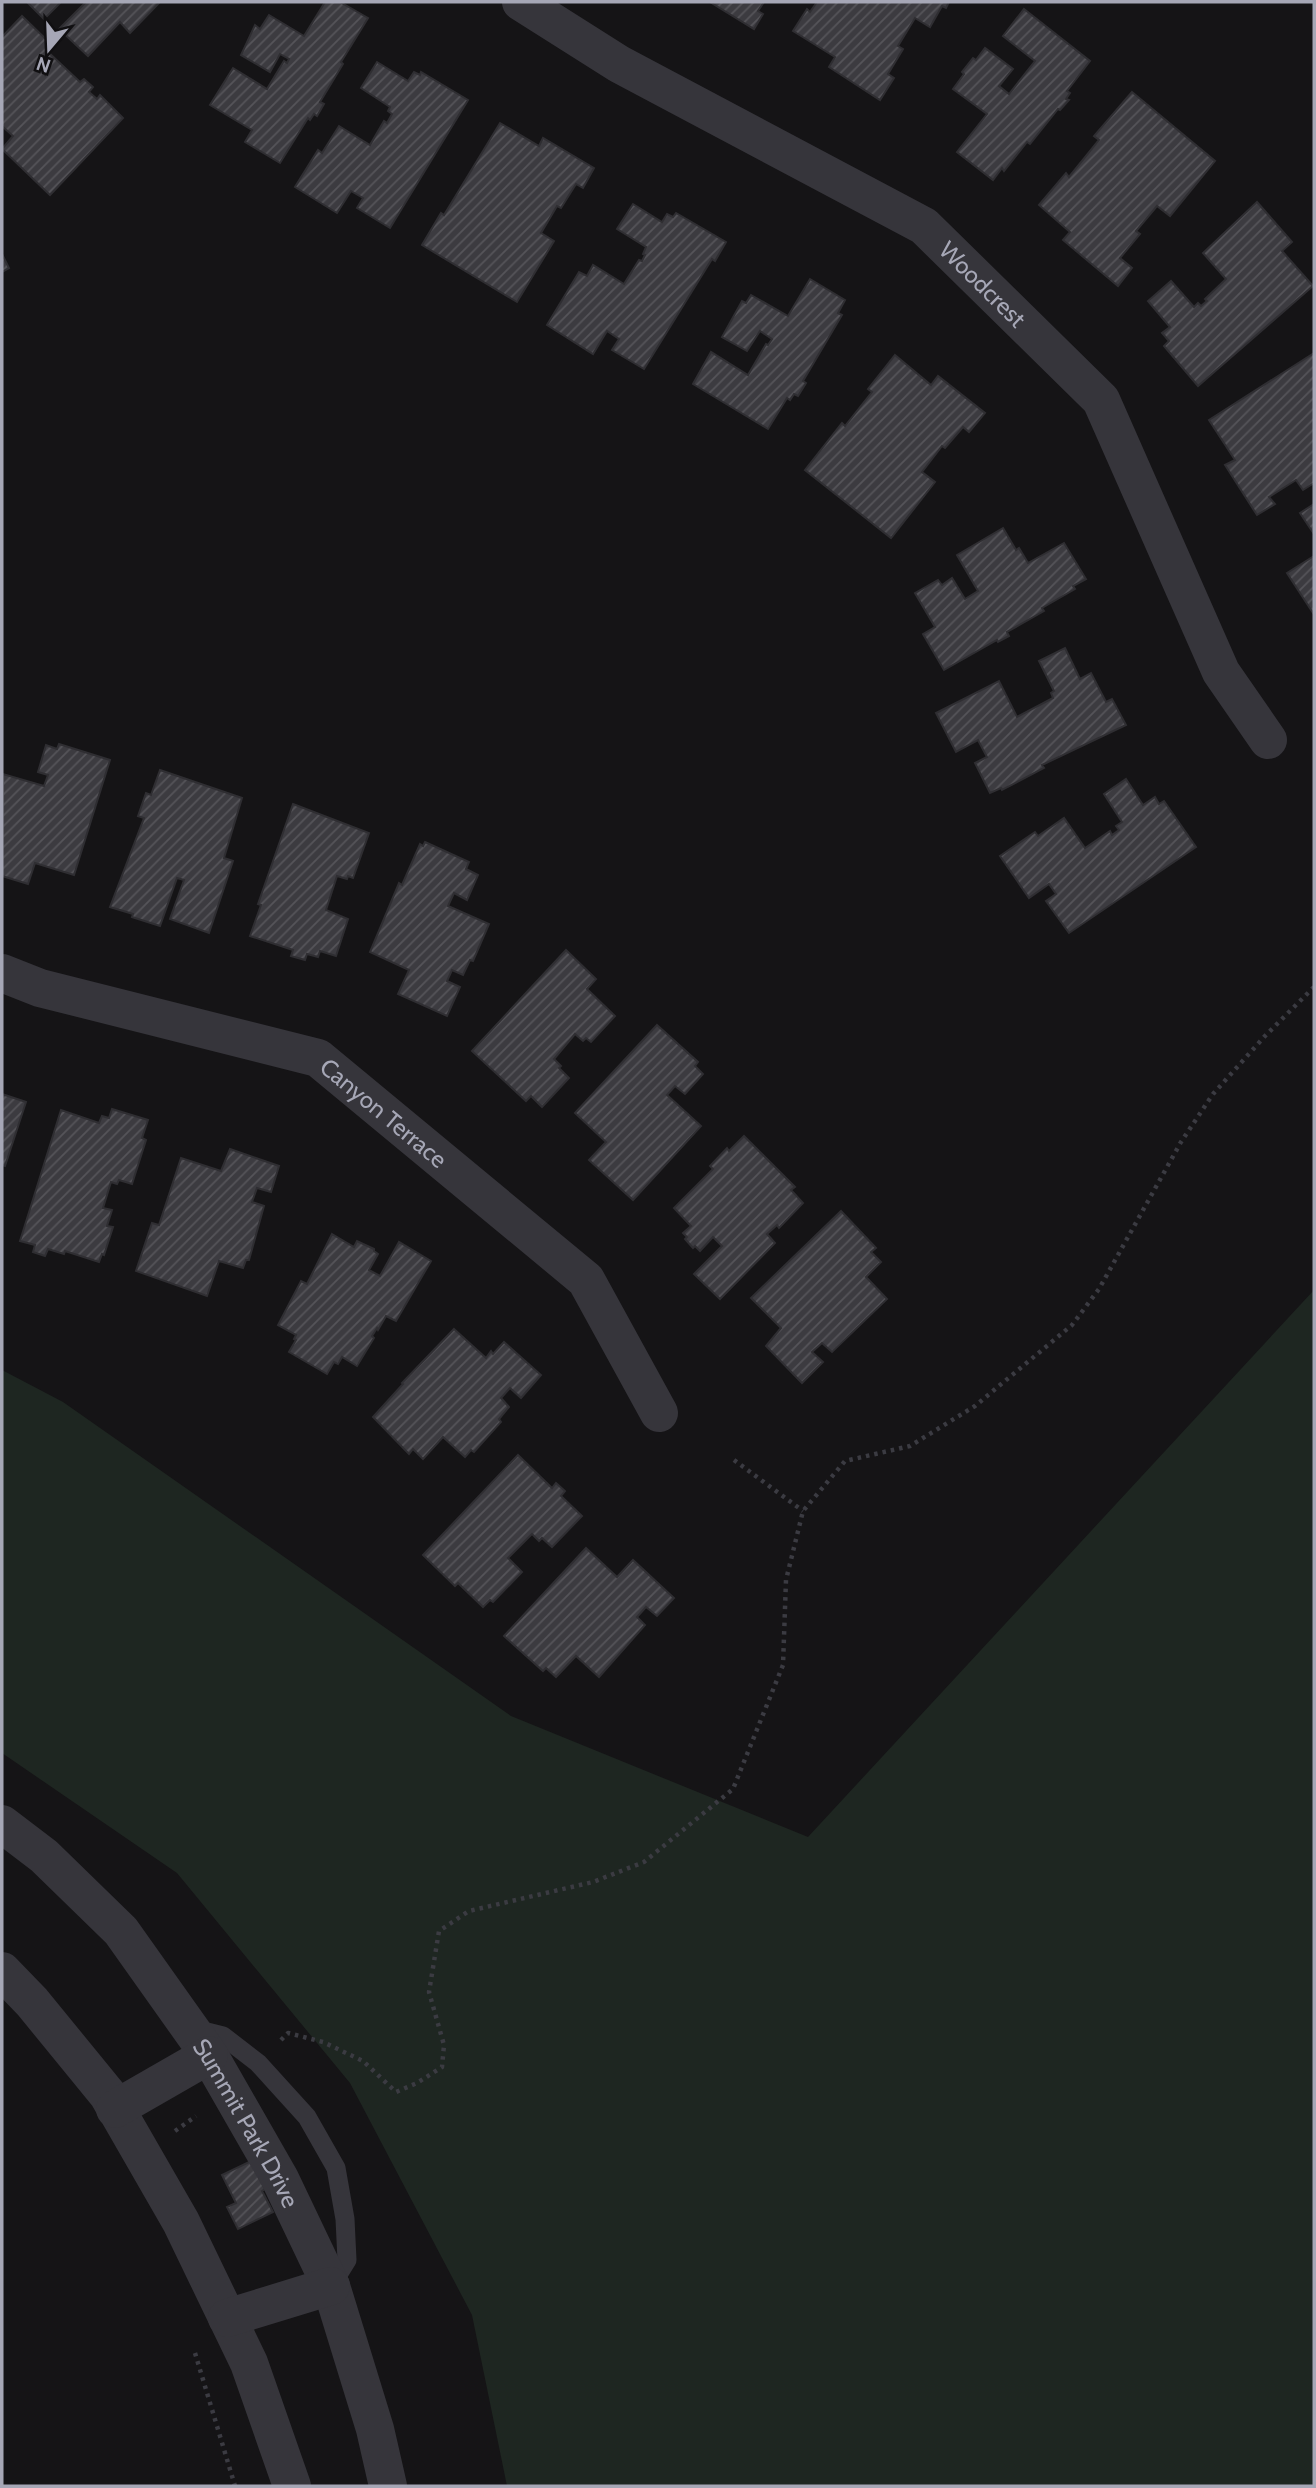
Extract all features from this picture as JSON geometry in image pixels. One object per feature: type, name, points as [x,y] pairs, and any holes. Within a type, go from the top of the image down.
[{"type":"street","name":"Woodcrest","points":[[521,2],[619,64],[923,226],[1101,400],[1221,672],[1268,740]]},
{"type":"street","name":"Canyon Terrace","points":[[2,973],[40,988],[318,1058],[586,1280],[659,1413]]},
{"type":"street","name":"Summit Park Drive","points":[[2,1824],[44,1856],[121,1931],[199,2042],[280,2179],[331,2286],[375,2430],[388,2486]]},
{"type":"street","points":[[2,1971],[32,2002],[108,2095],[181,2222],[249,2363],[292,2486]]},
{"type":"street","points":[[115,2109],[199,2042]]},
{"type":"street","points":[[227,2318],[331,2286]]},
{"type":"lane","points":[[199,2042],[223,2036],[258,2063],[307,2117],[336,2168],[345,2220],[348,2260],[331,2286]]},
{"type":"path","points":[[288,2033],[323,2042],[363,2061],[396,2092],[417,2083],[442,2067],[444,2045],[429,1992],[439,1931],[469,1912],[593,1882],[644,1862],[733,1788],[783,1665],[786,1580],[803,1511],[845,1461],[910,1446],[975,1406],[1072,1325],[1099,1289],[1181,1142],[1213,1094],[1314,987]]},
{"type":"path","points":[[734,1460],[803,1511]]},
{"type":"shaded area","points":[[1314,1290],[1314,2486],[507,2486],[472,2315],[350,2083],[177,1873],[2,1753],[2,1370],[63,1402],[511,1716],[808,1837]]},
{"type":"building","points":[[27,2],[61,2],[44,19]]},
{"type":"building","points":[[86,2],[159,3],[130,33],[120,22],[88,56],[59,29]]},
{"type":"building","points":[[325,2],[340,2],[368,18],[320,102],[324,104],[317,116],[314,114],[310,120],[308,118],[280,163],[245,142],[252,130],[210,105],[233,68],[267,89],[284,61],[287,63],[289,59],[280,54],[270,72],[241,55],[255,25],[260,29],[269,15],[304,36]]},
{"type":"building","points":[[710,2],[764,2],[758,11],[763,14],[754,29]]},
{"type":"building","points":[[817,2],[949,2],[946,8],[942,6],[930,27],[915,18],[898,46],[903,49],[888,74],[894,78],[880,100],[829,67],[835,57],[793,31],[807,9],[810,12]]},
{"type":"building","points":[[1024,9],[1090,61],[1067,91],[1070,93],[1066,99],[1069,100],[993,180],[957,152],[987,114],[953,89],[964,74],[962,72],[985,48],[1013,69],[999,86],[1009,94],[1035,61],[1003,36]]},
{"type":"building","points":[[22,16],[53,46],[48,52],[80,82],[84,79],[93,87],[89,92],[97,99],[100,95],[123,118],[50,195],[2,149],[13,136],[2,126],[2,37]]},
{"type":"building","points":[[377,62],[408,81],[414,72],[420,75],[421,72],[468,100],[390,228],[357,208],[363,198],[351,191],[337,213],[295,187],[318,150],[322,153],[339,126],[370,145],[384,121],[387,123],[392,114],[388,111],[390,107],[361,88]]},
{"type":"building","points":[[1132,92],[1215,161],[1170,216],[1157,206],[1136,231],[1140,234],[1120,258],[1132,268],[1118,286],[1063,240],[1070,232],[1039,205],[1066,173],[1069,177],[1099,140],[1094,136]]},
{"type":"building","points":[[500,123],[539,146],[543,138],[594,168],[583,188],[576,184],[561,208],[557,206],[541,233],[554,241],[517,302],[422,245],[441,213],[444,215]]},
{"type":"building","points":[[1257,202],[1292,242],[1282,251],[1313,286],[1198,386],[1164,346],[1169,341],[1162,333],[1170,327],[1148,301],[1171,281],[1194,307],[1207,301],[1205,299],[1226,279],[1203,253]]},
{"type":"building","points":[[633,204],[662,222],[667,214],[673,217],[676,213],[726,242],[715,261],[712,259],[644,369],[612,350],[619,339],[607,331],[593,354],[547,325],[579,272],[587,276],[593,265],[624,284],[639,260],[642,261],[646,247],[617,229]]},
{"type":"building","points":[[2,254],[9,268],[2,272]]},
{"type":"building","points":[[810,279],[845,300],[838,313],[842,315],[803,381],[806,383],[798,396],[794,394],[790,400],[787,398],[768,429],[693,384],[711,352],[748,375],[766,344],[772,339],[760,331],[747,351],[722,337],[742,301],[746,303],[751,295],[788,316]]},
{"type":"building","points":[[1314,353],[1314,483],[1303,490],[1296,480],[1269,497],[1275,504],[1257,515],[1225,465],[1235,460],[1209,420]]},
{"type":"building","points":[[895,355],[931,385],[938,376],[985,413],[969,432],[963,427],[945,448],[942,446],[922,472],[935,482],[891,538],[805,470],[842,423],[845,426],[872,392],[868,389]]},
{"type":"building","points":[[1314,504],[1314,534],[1300,513]]},
{"type":"building","points":[[1003,528],[1016,550],[1019,548],[1028,563],[1064,543],[1086,579],[1073,586],[1075,589],[1042,608],[1044,611],[1007,632],[1009,636],[944,670],[923,634],[935,627],[915,593],[938,580],[942,585],[952,578],[965,599],[978,591],[957,555]]},
{"type":"building","points":[[1314,556],[1314,612],[1313,613],[1287,573]]},
{"type":"building","points":[[1065,648],[1080,679],[1091,673],[1106,702],[1112,699],[1126,725],[1042,765],[1044,768],[1002,790],[1001,788],[990,793],[975,763],[987,757],[978,740],[956,752],[936,713],[999,681],[1017,717],[1053,698],[1051,693],[1054,691],[1039,661]]},
{"type":"building","points":[[59,744],[110,760],[74,875],[35,863],[28,884],[2,876],[3,774],[44,786],[48,775],[38,772],[46,745],[57,749]]},
{"type":"building","points":[[160,770],[242,798],[224,858],[233,861],[209,933],[170,919],[184,880],[177,878],[160,926],[110,907],[144,818],[138,816],[146,793],[151,795]]},
{"type":"building","points":[[1126,779],[1143,805],[1155,797],[1159,804],[1164,801],[1196,847],[1069,933],[1046,901],[1056,894],[1049,884],[1029,898],[1000,856],[1035,832],[1038,836],[1064,818],[1085,848],[1110,831],[1112,835],[1119,830],[1116,826],[1122,822],[1104,794]]},
{"type":"building","points":[[293,804],[369,833],[353,878],[337,876],[326,910],[348,919],[336,956],[320,951],[318,957],[307,954],[305,960],[291,956],[293,950],[250,936],[261,905],[258,904]]},
{"type":"building","points":[[425,842],[469,862],[466,869],[478,875],[467,900],[454,893],[448,906],[489,924],[473,961],[470,960],[463,975],[452,970],[447,981],[460,987],[447,1016],[398,994],[409,970],[370,952],[399,883],[402,885],[420,844],[423,846]]},
{"type":"building","points":[[566,950],[596,979],[587,989],[615,1016],[591,1042],[586,1038],[583,1041],[575,1034],[554,1059],[569,1078],[542,1107],[531,1096],[526,1101],[472,1051]]},
{"type":"building","points":[[657,1025],[698,1062],[695,1066],[703,1074],[685,1094],[675,1086],[667,1095],[701,1126],[633,1200],[589,1160],[606,1142],[575,1113]]},
{"type":"building","points":[[2,1094],[26,1102],[5,1166],[2,1165]]},
{"type":"building","points":[[112,1109],[148,1120],[142,1138],[146,1140],[132,1184],[119,1180],[117,1184],[111,1182],[103,1208],[112,1210],[107,1226],[113,1227],[104,1255],[102,1254],[99,1262],[65,1251],[64,1254],[48,1249],[45,1256],[33,1252],[35,1245],[20,1241],[61,1110],[99,1123],[102,1116],[109,1118]]},
{"type":"building","points":[[744,1136],[795,1187],[791,1190],[803,1203],[779,1228],[777,1225],[767,1234],[775,1243],[720,1299],[694,1274],[722,1246],[713,1237],[700,1251],[695,1246],[693,1248],[683,1233],[691,1226],[674,1208],[713,1169],[710,1166],[727,1148],[729,1151]]},
{"type":"building","points":[[230,1149],[279,1166],[271,1192],[257,1188],[252,1202],[264,1206],[249,1260],[246,1260],[243,1268],[219,1261],[207,1296],[136,1271],[152,1223],[159,1225],[181,1158],[221,1171]]},
{"type":"building","points":[[841,1211],[876,1248],[871,1252],[881,1262],[866,1277],[887,1299],[832,1352],[822,1343],[812,1352],[823,1362],[802,1383],[766,1346],[781,1328],[751,1298]]},
{"type":"building","points":[[332,1234],[354,1247],[357,1241],[374,1249],[378,1254],[369,1270],[380,1276],[399,1242],[431,1261],[396,1321],[386,1316],[357,1366],[342,1357],[338,1364],[334,1362],[327,1374],[289,1352],[296,1335],[278,1325],[301,1281],[307,1284]]},
{"type":"building","points":[[454,1329],[486,1358],[504,1342],[541,1375],[521,1398],[510,1388],[501,1398],[509,1407],[499,1419],[501,1422],[474,1452],[471,1450],[465,1457],[443,1437],[423,1459],[413,1449],[409,1454],[373,1417]]},
{"type":"building","points":[[518,1455],[552,1488],[556,1483],[565,1491],[561,1496],[582,1516],[552,1547],[532,1534],[508,1558],[522,1572],[493,1602],[490,1600],[483,1607],[458,1583],[455,1586],[423,1555]]},
{"type":"building","points":[[586,1548],[617,1577],[633,1560],[674,1598],[657,1616],[646,1607],[637,1617],[645,1625],[599,1677],[576,1656],[556,1677],[546,1668],[543,1671],[504,1636]]},
{"type":"building","points":[[251,2161],[273,2212],[238,2229],[227,2207],[236,2203],[222,2175]]}]
